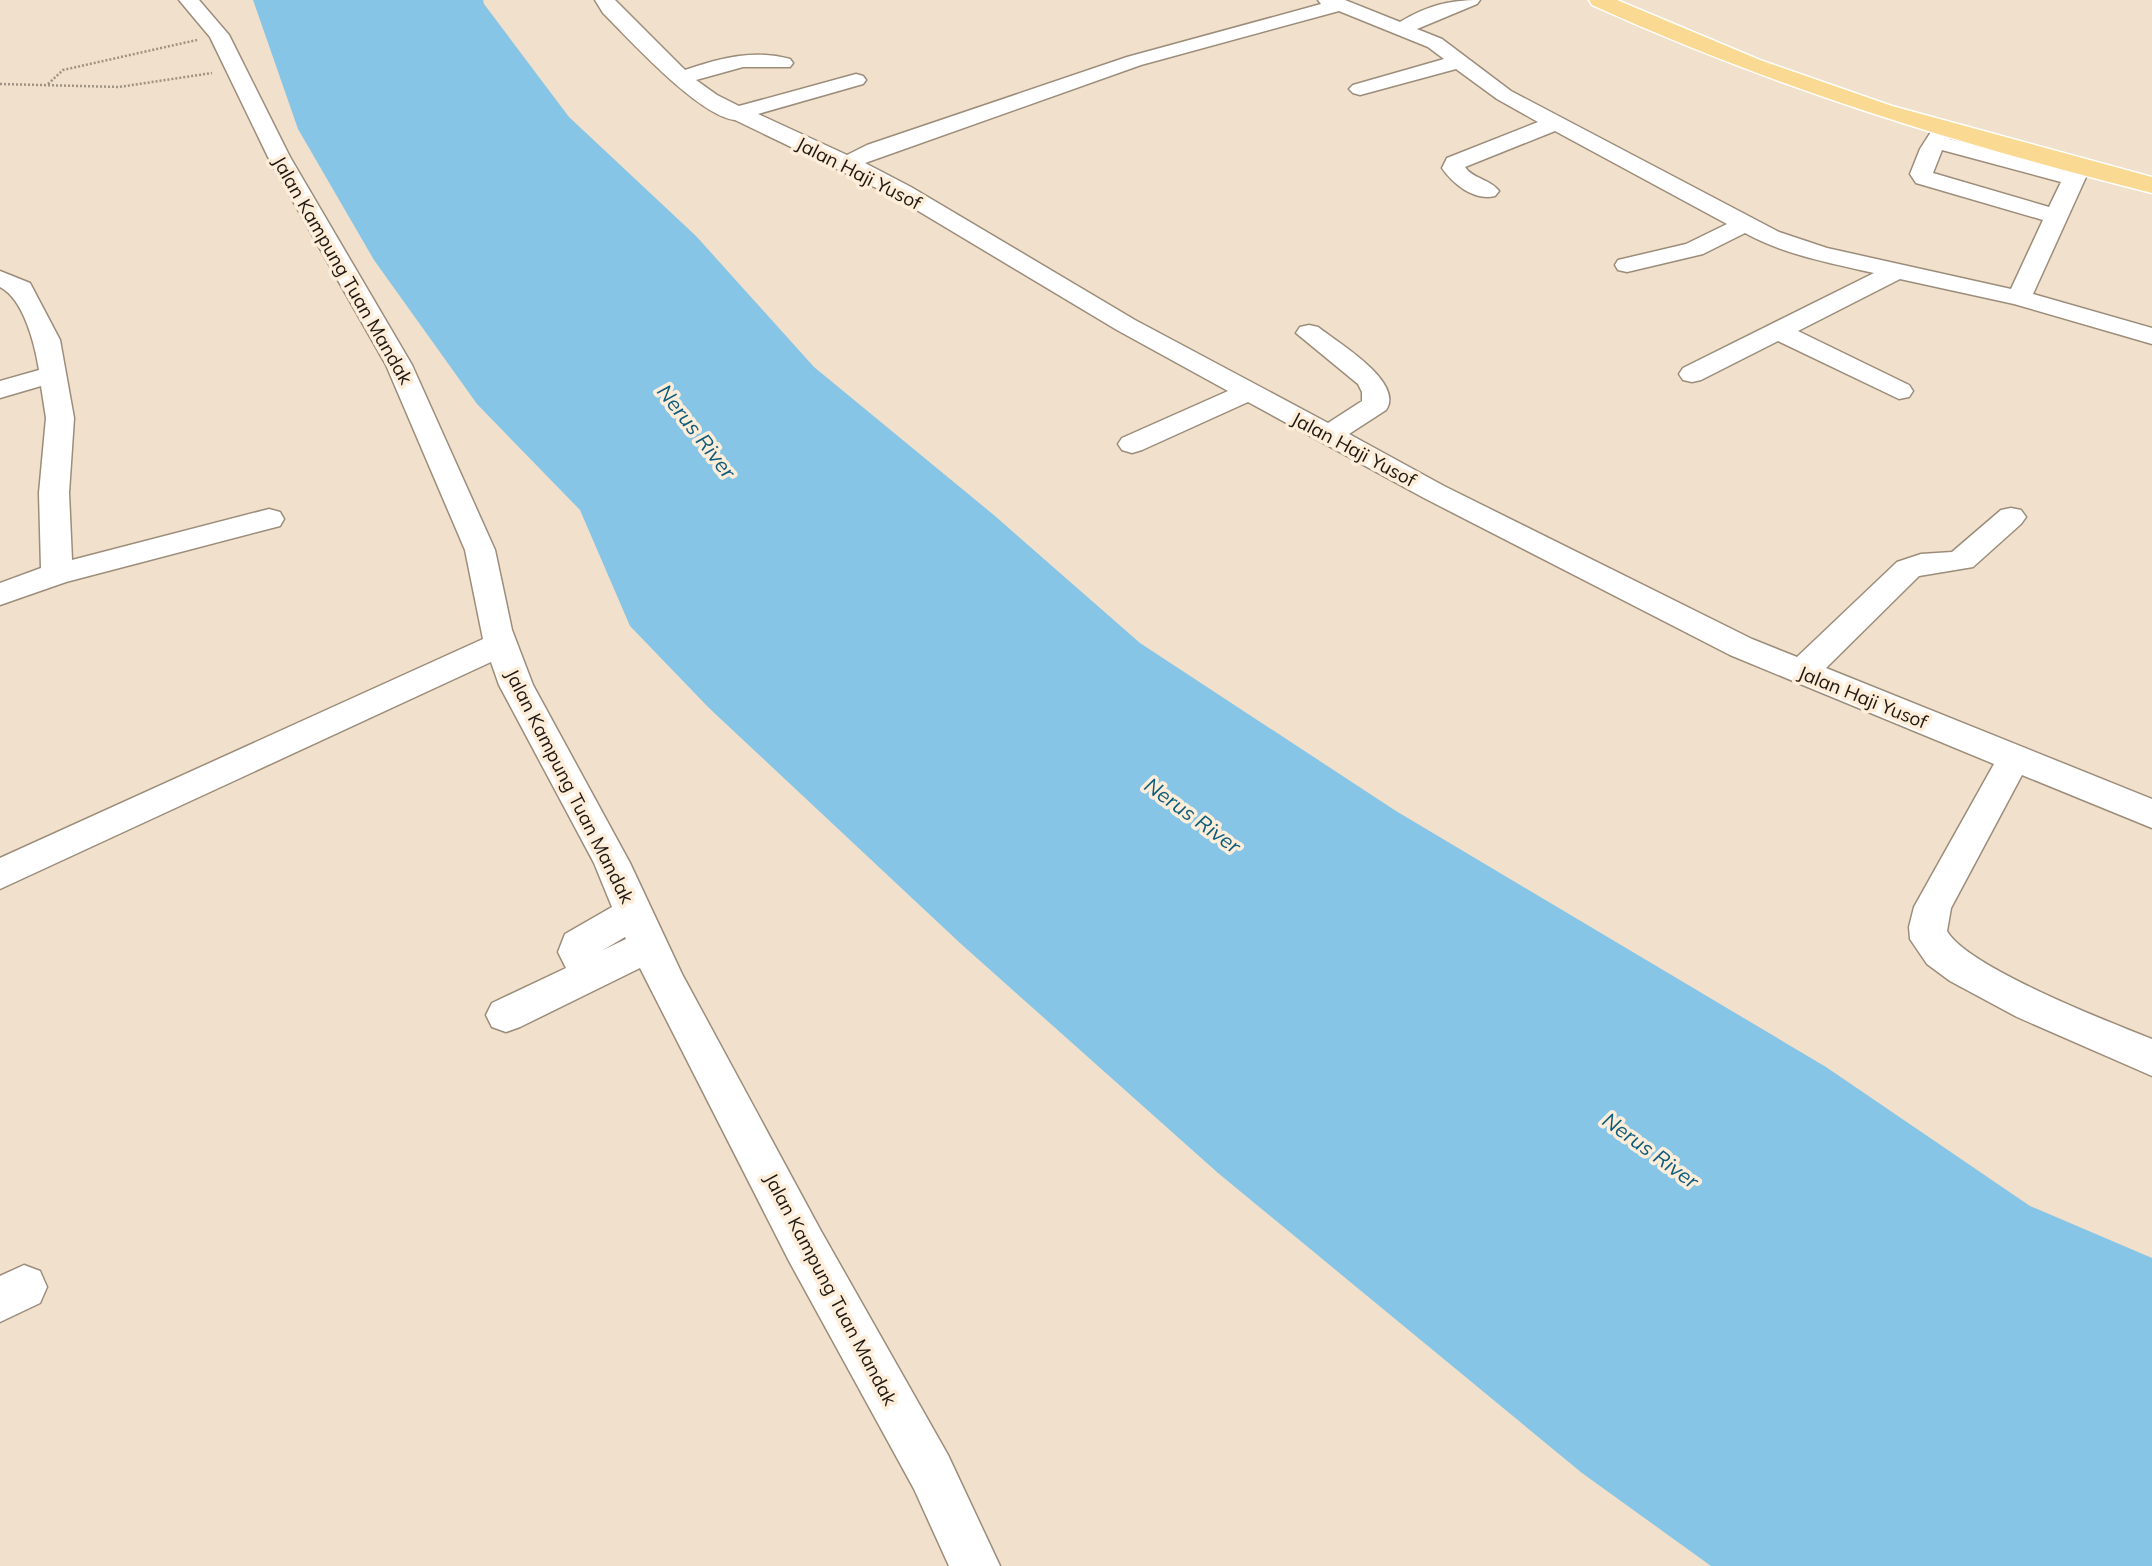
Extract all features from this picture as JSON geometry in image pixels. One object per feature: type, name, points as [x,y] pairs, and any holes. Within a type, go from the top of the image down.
[{"type":"main road","points":[[1600,0],[1665,29],[1940,136],[2077,172],[2152,185]]},
{"type":"street","name":"Jalan Kampung Tuan Mandak","points":[[189,0],[219,35],[233,70],[279,157],[400,365],[480,550],[501,644],[516,685],[612,863],[640,930],[805,1246],[931,1472],[975,1566]]},
{"type":"street","name":"Jalan Haji Yusof","points":[[605,0],[610,9],[681,78],[709,100],[734,114],[848,163],[903,192],[1126,325],[1434,492],[1741,647],[2152,814]]},
{"type":"street","points":[[1402,29],[1423,17],[1470,0]]},
{"type":"street","points":[[848,163],[875,150],[1134,61],[1333,2],[1436,44],[1494,89],[1553,124],[1794,247],[2019,298],[2152,335]]},
{"type":"street","points":[[681,78],[738,60],[760,58],[783,63]]},
{"type":"street","points":[[1360,89],[1460,61]]},
{"type":"street","points":[[734,114],[856,80]]},
{"type":"street","points":[[1488,191],[1456,174],[1453,169],[1455,163],[1553,124]]},
{"type":"street","points":[[1940,136],[1921,174],[1924,178],[2057,217]]},
{"type":"street","points":[[2019,298],[2077,172]]},
{"type":"street","points":[[1627,265],[1694,249],[1745,224]]},
{"type":"street","points":[[1692,374],[1896,271]]},
{"type":"street","points":[[0,278],[22,288],[47,340],[60,418],[54,493],[57,574]]},
{"type":"street","points":[[1779,331],[1899,391]]},
{"type":"street","points":[[1309,332],[1368,379],[1376,392],[1376,404],[1329,435]]},
{"type":"street","points":[[0,390],[53,374]]},
{"type":"street","points":[[1132,444],[1248,392]]},
{"type":"street","points":[[1802,672],[1908,569],[1916,565],[1954,563],[1962,560],[2011,517]]},
{"type":"street","points":[[0,594],[57,574],[269,519]]},
{"type":"street","points":[[0,874],[501,644]]},
{"type":"street","points":[[2014,757],[1933,907],[1927,927],[1929,939],[1940,953],[1963,969],[2016,998],[2152,1058]]},
{"type":"street","points":[[506,1014],[590,974],[640,930]]},
{"type":"path","points":[[48,85],[63,70],[219,35]]},
{"type":"path","points":[[0,84],[119,86],[233,70]]},
{"type":"water","name":"Nerus River","points":[[253,0],[483,0],[569,117],[696,236],[814,367],[995,516],[1140,643],[1396,811],[1826,1067],[2030,1206],[2152,1258],[2152,1566],[1711,1566],[1582,1473],[1218,1173],[960,943],[709,708],[630,626],[580,510],[477,404],[374,260],[298,129]]}]
